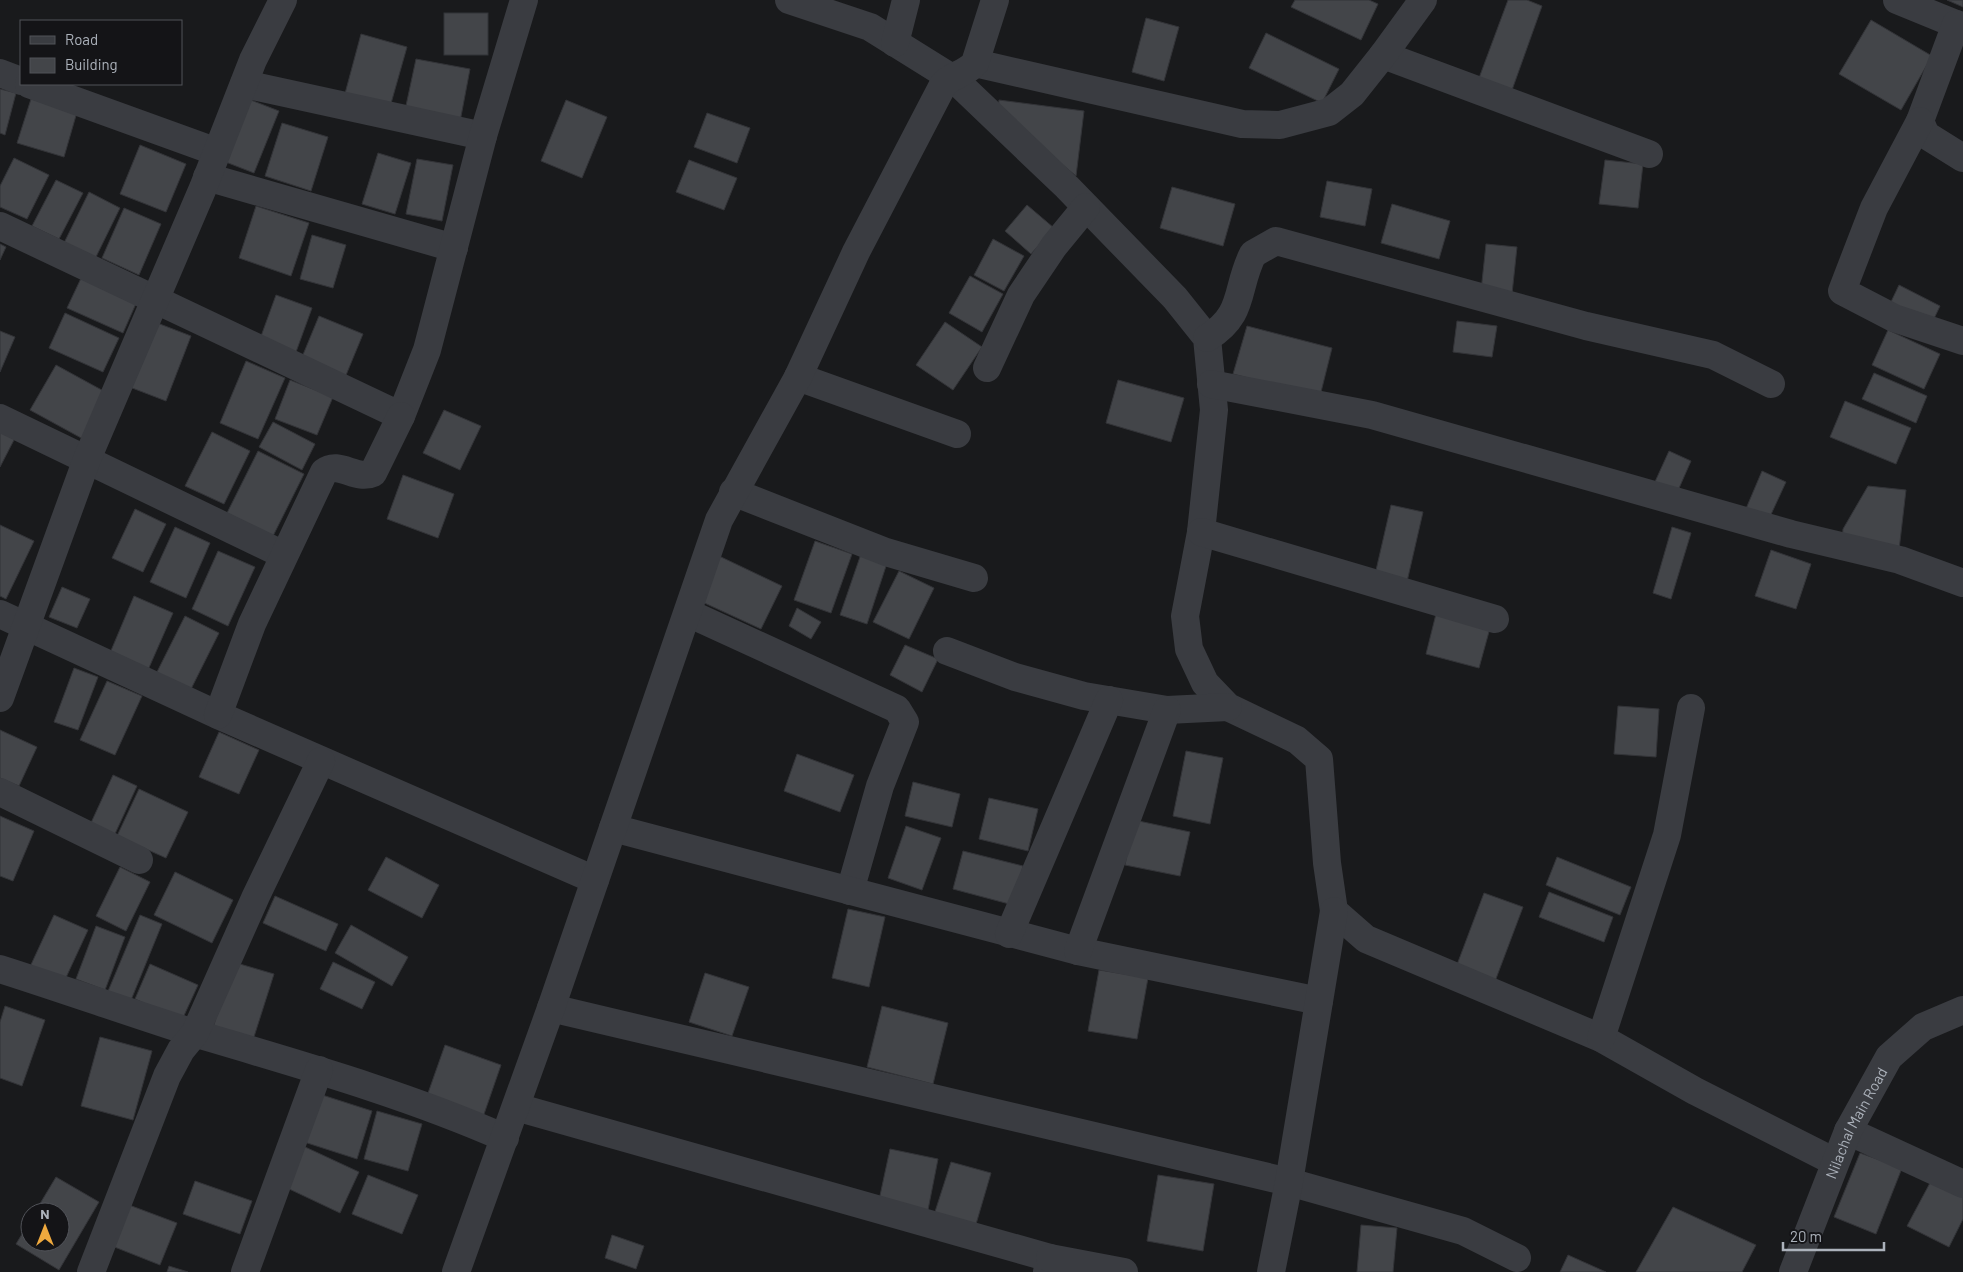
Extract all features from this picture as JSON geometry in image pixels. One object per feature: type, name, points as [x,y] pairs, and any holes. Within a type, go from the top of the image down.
[{"type":"street","points":[[0,698],[87,458],[207,177],[253,60],[283,0]]},
{"type":"street","points":[[218,715],[252,624],[324,472],[335,468],[361,475],[373,473],[402,416],[427,350],[483,136],[524,0]]},
{"type":"street","points":[[789,0],[870,27],[952,78],[1086,207],[1175,298],[1207,338],[1214,410],[1201,532],[1186,616],[1189,649],[1205,684],[1228,706],[1297,740],[1318,759],[1327,864],[1334,911],[1289,1182],[1271,1272]]},
{"type":"street","points":[[895,43],[906,0]]},
{"type":"street","points":[[456,1272],[551,1008],[719,520],[798,377],[861,243],[943,85],[952,78],[969,70],[975,63],[995,0]]},
{"type":"street","points":[[1897,0],[1960,26],[1920,121],[1874,208],[1842,291],[1894,318],[1963,341]]},
{"type":"street","points":[[975,63],[1242,124],[1280,125],[1329,112],[1352,94],[1383,55],[1421,1]]},
{"type":"street","points":[[1383,55],[1650,154]]},
{"type":"street","points":[[0,73],[20,81]]},
{"type":"street","points":[[244,84],[483,136]]},
{"type":"street","points":[[32,85],[217,152]]},
{"type":"street","points":[[1920,121],[1926,135],[1963,158]]},
{"type":"street","points":[[207,177],[454,248]]},
{"type":"street","points":[[987,368],[1020,295],[1054,246],[1086,207]]},
{"type":"street","points":[[0,226],[402,416]]},
{"type":"street","points":[[1207,338],[1222,329],[1231,318],[1253,254],[1276,241],[1586,326],[1713,355],[1771,384]]},
{"type":"street","points":[[798,377],[957,434]]},
{"type":"street","points":[[1211,384],[1372,415],[1791,534],[1900,560],[1963,583]]},
{"type":"street","points":[[0,418],[87,458],[284,555]]},
{"type":"street","points":[[733,492],[886,552],[974,578]]},
{"type":"street","points":[[1201,532],[1496,619]]},
{"type":"street","points":[[688,613],[897,709],[905,722],[880,786],[850,891]]},
{"type":"street","points":[[0,614],[26,628],[218,715],[595,880]]},
{"type":"street","points":[[948,651],[1015,677],[1084,696],[1167,710],[1228,706]]},
{"type":"street","points":[[1008,934],[1109,700]]},
{"type":"street","points":[[1601,1038],[1667,835],[1691,708]]},
{"type":"street","points":[[1078,951],[1167,710]]},
{"type":"street","points":[[91,1272],[167,1076],[181,1050],[195,1033],[256,896],[321,760]]},
{"type":"street","points":[[0,792],[139,860]]},
{"type":"street","points":[[613,828],[1008,934],[1078,951],[1318,1001]]},
{"type":"street","points":[[1334,911],[1366,939],[1601,1038],[1695,1091],[1835,1162]]},
{"type":"street","points":[[0,969],[449,1113],[505,1138]]},
{"type":"street","points":[[551,1008],[1289,1182],[1463,1231],[1517,1258]]},
{"type":"street","name":"Nilachal Main Road","points":[[1793,1272],[1848,1131],[1888,1057],[1924,1026],[1963,1010]]},
{"type":"street","points":[[245,1272],[319,1070]]},
{"type":"street","points":[[516,1107],[1049,1265],[1124,1272]]},
{"type":"street","points":[[1848,1131],[1963,1184]]},
{"type":"building","points":[[1295,0],[1369,0],[1378,4],[1361,40],[1291,7]]},
{"type":"building","points":[[1508,0],[1527,0],[1542,6],[1512,90],[1479,78]]},
{"type":"building","points":[[1947,0],[1963,0],[1963,7]]},
{"type":"building","points":[[444,13],[488,13],[488,55],[444,55]]},
{"type":"building","points":[[1146,18],[1179,27],[1164,81],[1132,72]]},
{"type":"building","points":[[1871,20],[1932,56],[1901,110],[1839,74]]},
{"type":"building","points":[[1266,33],[1339,69],[1322,103],[1249,68]]},
{"type":"building","points":[[361,34],[407,47],[388,114],[343,101]]},
{"type":"building","points":[[416,59],[470,69],[459,127],[404,115]]},
{"type":"building","points":[[0,89],[16,93],[5,135],[0,133]]},
{"type":"building","points":[[243,97],[279,111],[254,173],[218,159]]},
{"type":"building","points":[[31,99],[77,112],[64,157],[17,143]]},
{"type":"building","points":[[566,100],[607,117],[582,178],[541,161]]},
{"type":"building","points":[[999,100],[1084,111],[1076,176],[998,111]]},
{"type":"building","points":[[707,113],[750,128],[737,163],[694,147]]},
{"type":"building","points":[[282,123],[328,137],[311,191],[265,176]]},
{"type":"building","points":[[140,145],[186,164],[166,212],[120,194]]},
{"type":"building","points":[[378,153],[411,163],[395,214],[362,204]]},
{"type":"building","points":[[14,158],[49,175],[27,219],[0,207],[0,186]]},
{"type":"building","points":[[417,159],[453,165],[442,221],[406,214]]},
{"type":"building","points":[[689,160],[737,178],[724,210],[676,192]]},
{"type":"building","points":[[1605,160],[1643,164],[1638,208],[1599,204]]},
{"type":"building","points":[[56,180],[83,193],[59,239],[32,226]]},
{"type":"building","points":[[1327,181],[1372,189],[1365,226],[1320,217]]},
{"type":"building","points":[[1172,187],[1235,204],[1223,246],[1160,228]]},
{"type":"building","points":[[89,192],[120,208],[94,261],[63,245]]},
{"type":"building","points":[[1392,204],[1450,221],[1439,259],[1381,243]]},
{"type":"building","points":[[1027,205],[1054,228],[1031,254],[1005,231]]},
{"type":"building","points":[[256,206],[309,223],[291,276],[239,258]]},
{"type":"building","points":[[124,208],[161,224],[139,275],[102,258]]},
{"type":"building","points":[[312,235],[346,245],[333,288],[300,279]]},
{"type":"building","points":[[993,239],[1024,256],[1004,291],[974,275]]},
{"type":"building","points":[[0,244],[6,247],[0,260]]},
{"type":"building","points":[[1486,244],[1517,247],[1512,294],[1481,291]]},
{"type":"building","points":[[83,274],[138,299],[123,333],[67,308]]},
{"type":"building","points":[[970,276],[1003,294],[982,332],[949,313]]},
{"type":"building","points":[[1899,285],[1940,306],[1931,325],[1890,304]]},
{"type":"building","points":[[276,295],[312,308],[296,352],[260,339]]},
{"type":"building","points":[[65,313],[119,338],[103,372],[49,348]]},
{"type":"building","points":[[319,316],[363,334],[344,380],[300,362]]},
{"type":"building","points":[[152,321],[191,336],[166,401],[127,386]]},
{"type":"building","points":[[1457,321],[1497,326],[1492,357],[1453,352]]},
{"type":"building","points":[[945,322],[982,347],[953,390],[916,365]]},
{"type":"building","points":[[1247,326],[1332,348],[1320,396],[1233,374]]},
{"type":"building","points":[[1888,330],[1940,354],[1924,389],[1872,365]]},
{"type":"building","points":[[0,331],[15,337],[0,372]]},
{"type":"building","points":[[246,361],[285,378],[258,439],[220,423]]},
{"type":"building","points":[[56,365],[109,394],[83,439],[30,410]]},
{"type":"building","points":[[1874,373],[1927,396],[1916,423],[1862,399]]},
{"type":"building","points":[[290,380],[333,397],[317,435],[275,419]]},
{"type":"building","points":[[1118,380],[1184,398],[1171,442],[1106,423]]},
{"type":"building","points":[[1845,401],[1911,428],[1896,464],[1830,437]]},
{"type":"building","points":[[444,410],[481,426],[460,470],[423,453]]},
{"type":"building","points":[[273,422],[315,444],[302,470],[259,447]]},
{"type":"building","points":[[0,431],[15,438],[0,467]]},
{"type":"building","points":[[212,432],[250,451],[224,504],[185,486]]},
{"type":"building","points":[[258,451],[304,474],[273,536],[227,513]]},
{"type":"building","points":[[1669,451],[1691,461],[1676,495],[1654,484]]},
{"type":"building","points":[[1762,471],[1786,482],[1768,521],[1745,511]]},
{"type":"building","points":[[403,475],[454,494],[438,538],[387,519]]},
{"type":"building","points":[[1868,486],[1906,490],[1899,550],[1842,542],[1843,529]]},
{"type":"building","points":[[1391,505],[1423,512],[1406,586],[1374,579]]},
{"type":"building","points":[[135,509],[166,524],[143,572],[112,558]]},
{"type":"building","points":[[0,525],[34,541],[6,599],[0,596]]},
{"type":"building","points":[[175,527],[210,543],[186,598],[150,582]]},
{"type":"building","points":[[1672,527],[1691,533],[1671,599],[1653,593]]},
{"type":"building","points":[[815,541],[852,554],[831,613],[794,600]]},
{"type":"building","points":[[1771,550],[1811,564],[1796,609],[1755,596]]},
{"type":"building","points":[[218,551],[255,567],[228,626],[192,609]]},
{"type":"building","points":[[862,551],[888,560],[867,624],[840,615]]},
{"type":"building","points":[[719,556],[782,586],[761,629],[698,600]]},
{"type":"building","points":[[899,571],[934,588],[909,639],[873,622]]},
{"type":"building","points":[[62,587],[90,599],[77,628],[49,617]]},
{"type":"building","points":[[134,596],[173,613],[148,670],[110,653]]},
{"type":"building","points":[[797,608],[821,622],[811,639],[789,626]]},
{"type":"building","points":[[1436,614],[1490,628],[1479,668],[1426,654]]},
{"type":"building","points":[[185,616],[219,633],[188,695],[154,678]]},
{"type":"building","points":[[905,645],[938,659],[922,692],[890,675]]},
{"type":"building","points":[[74,668],[98,677],[78,730],[54,722]]},
{"type":"building","points":[[107,681],[142,696],[115,755],[80,740]]},
{"type":"building","points":[[1618,706],[1659,709],[1656,757],[1614,754]]},
{"type":"building","points":[[0,730],[37,747],[19,786],[0,778]]},
{"type":"building","points":[[219,732],[259,750],[239,794],[199,777]]},
{"type":"building","points":[[1186,751],[1223,758],[1210,824],[1173,816]]},
{"type":"building","points":[[797,754],[854,775],[840,812],[784,791]]},
{"type":"building","points":[[113,775],[137,786],[114,836],[90,825]]},
{"type":"building","points":[[913,782],[960,794],[952,827],[905,816]]},
{"type":"building","points":[[139,789],[188,812],[166,858],[117,836]]},
{"type":"building","points":[[989,798],[1038,809],[1028,851],[979,839]]},
{"type":"building","points":[[0,816],[34,831],[13,881],[0,876]]},
{"type":"building","points":[[1134,820],[1190,832],[1180,876],[1125,865]]},
{"type":"building","points":[[906,826],[941,838],[922,890],[888,878]]},
{"type":"building","points":[[963,851],[1023,866],[1013,905],[953,889]]},
{"type":"building","points":[[386,857],[439,885],[422,918],[368,890]]},
{"type":"building","points":[[1557,857],[1631,887],[1620,915],[1546,885]]},
{"type":"building","points":[[120,867],[150,882],[126,931],[96,916]]},
{"type":"building","points":[[175,872],[233,900],[212,943],[154,915]]},
{"type":"building","points":[[1549,892],[1613,917],[1604,942],[1539,917]]},
{"type":"building","points":[[1484,893],[1523,907],[1494,984],[1455,970]]},
{"type":"building","points":[[275,896],[338,924],[326,951],[263,923]]},
{"type":"building","points":[[848,909],[885,917],[869,987],[832,978]]},
{"type":"building","points":[[54,915],[88,930],[63,984],[29,969]]},
{"type":"building","points":[[140,915],[162,924],[129,1005],[106,996]]},
{"type":"building","points":[[351,925],[408,957],[392,986],[335,953]]},
{"type":"building","points":[[96,926],[125,937],[105,990],[76,979]]},
{"type":"building","points":[[233,962],[274,974],[253,1040],[213,1028]]},
{"type":"building","points":[[333,962],[375,982],[362,1009],[320,989]]},
{"type":"building","points":[[150,964],[198,985],[182,1020],[135,999]]},
{"type":"building","points":[[1099,970],[1148,978],[1137,1039],[1088,1031]]},
{"type":"building","points":[[705,973],[749,987],[732,1036],[689,1022]]},
{"type":"building","points":[[5,1006],[45,1020],[22,1086],[0,1078],[0,1022]]},
{"type":"building","points":[[882,1006],[948,1023],[933,1084],[867,1067]]},
{"type":"building","points":[[100,1037],[152,1051],[133,1120],[81,1106]]},
{"type":"building","points":[[445,1045],[501,1065],[483,1117],[427,1096]]},
{"type":"building","points":[[316,1093],[372,1111],[357,1159],[301,1141]]},
{"type":"building","points":[[377,1111],[422,1124],[408,1171],[364,1159]]},
{"type":"building","points":[[303,1146],[359,1172],[340,1213],[285,1187]]},
{"type":"building","points":[[890,1149],[938,1159],[927,1215],[878,1205]]},
{"type":"building","points":[[1860,1153],[1902,1168],[1876,1234],[1834,1217]]},
{"type":"building","points":[[951,1162],[991,1173],[974,1231],[933,1218]]},
{"type":"building","points":[[368,1175],[418,1195],[402,1234],[352,1214]]},
{"type":"building","points":[[1158,1175],[1214,1184],[1203,1251],[1147,1241]]},
{"type":"building","points":[[56,1177],[99,1202],[70,1251],[70,1202],[41,1202]]},
{"type":"building","points":[[195,1181],[252,1201],[240,1234],[183,1214]]},
{"type":"building","points":[[1931,1181],[1963,1197],[1963,1219],[1949,1247],[1907,1226]]},
{"type":"building","points":[[129,1205],[177,1223],[160,1265],[112,1246]]},
{"type":"building","points":[[1673,1207],[1756,1245],[1742,1272],[1636,1272]]},
{"type":"building","points":[[1361,1225],[1397,1228],[1393,1272],[1357,1272]]},
{"type":"building","points":[[612,1235],[644,1246],[636,1269],[605,1258]]},
{"type":"building","points":[[20,1237],[20,1246],[16,1244]]},
{"type":"building","points":[[29,1252],[70,1252],[59,1270]]},
{"type":"building","points":[[1568,1255],[1606,1272],[1560,1272]]},
{"type":"building","points":[[169,1266],[188,1272],[167,1272]]}]
